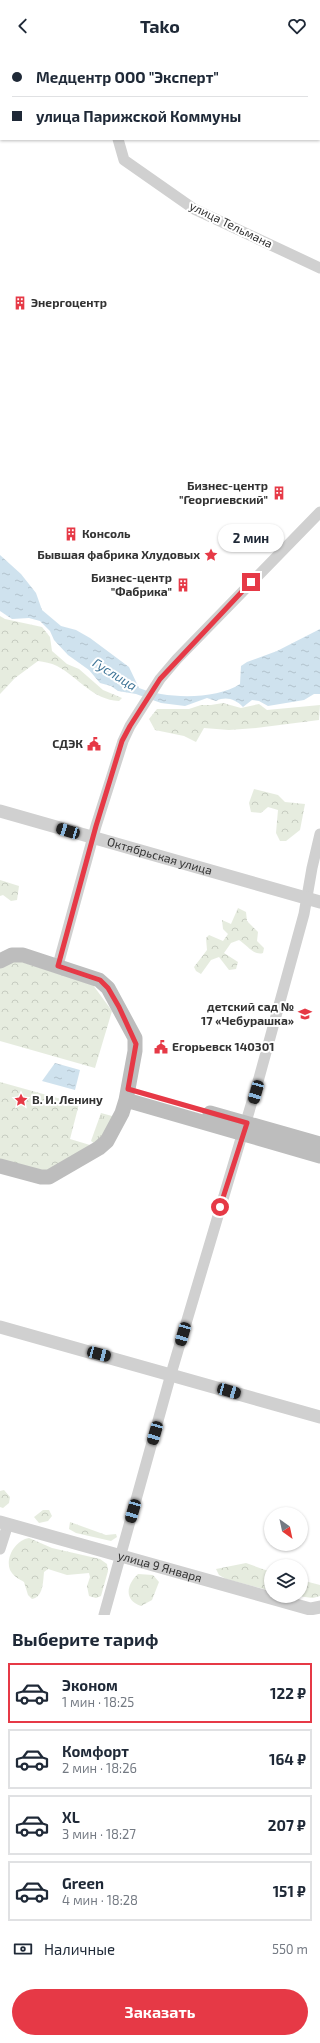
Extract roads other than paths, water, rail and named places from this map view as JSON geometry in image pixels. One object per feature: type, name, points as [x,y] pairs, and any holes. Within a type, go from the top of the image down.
[{"type":"main road","points":[[0,961],[12,955],[23,955],[100,980],[108,988],[119,1007],[136,1044],[127,1095],[122,1113],[107,1141],[99,1148],[53,1176],[41,1177],[0,1166]]},
{"type":"main road","points":[[127,1095],[245,1128],[320,1144]]},
{"type":"main road","points":[[245,1128],[320,1156]]},
{"type":"street","name":"улица Тельмана","points":[[118,140],[124,160],[194,209],[320,268]]},
{"type":"street","points":[[58,966],[93,838],[122,741],[160,679],[293,538],[320,512]]},
{"type":"street","name":"Октябрьская улица","points":[[0,811],[320,902]]},
{"type":"street","points":[[104,1615],[171,1374],[245,1128],[304,914],[320,834]]},
{"type":"street","points":[[0,1327],[320,1417]]},
{"type":"street","points":[[0,1549],[4,1523]]},
{"type":"street","name":"улица 9 Января","points":[[4,1523],[310,1610],[320,1608]]},
{"type":"water","name":"Гуслица","points":[[0,555],[21,574],[36,593],[42,610],[61,626],[76,630],[90,638],[129,667],[139,688],[150,692],[176,696],[218,693],[240,684],[241,666],[247,662],[277,651],[320,629],[320,694],[314,694],[304,700],[268,706],[259,701],[252,700],[243,707],[234,700],[230,699],[220,699],[216,701],[207,698],[185,706],[161,703],[136,694],[118,691],[111,686],[100,683],[89,670],[68,655],[54,640],[50,631],[40,621],[29,618],[12,619],[0,611]]},
{"type":"water","points":[[55,1063],[80,1070],[75,1090],[42,1081]]},
{"type":"place","name":"Энергоцентр","points":[[20,303]]},
{"type":"place","name":"Бизнес-центр \"Георгиевский\"","points":[[279,493]]},
{"type":"place","name":"Консоль","points":[[71,534]]},
{"type":"place","name":"Бывшая фабрика Хлудовых","points":[[211,555]]},
{"type":"place","name":"Бизнес-центр \"Фабрика\"","points":[[183,585]]},
{"type":"place","name":"СДЭК","points":[[94,744]]},
{"type":"place","name":"детский сад № 17 «Чебурашка»","points":[[305,1014]]},
{"type":"place","name":"Егорьевск 140301","points":[[161,1047]]},
{"type":"place","name":"В. И. Ленину","points":[[21,1100]]}]
